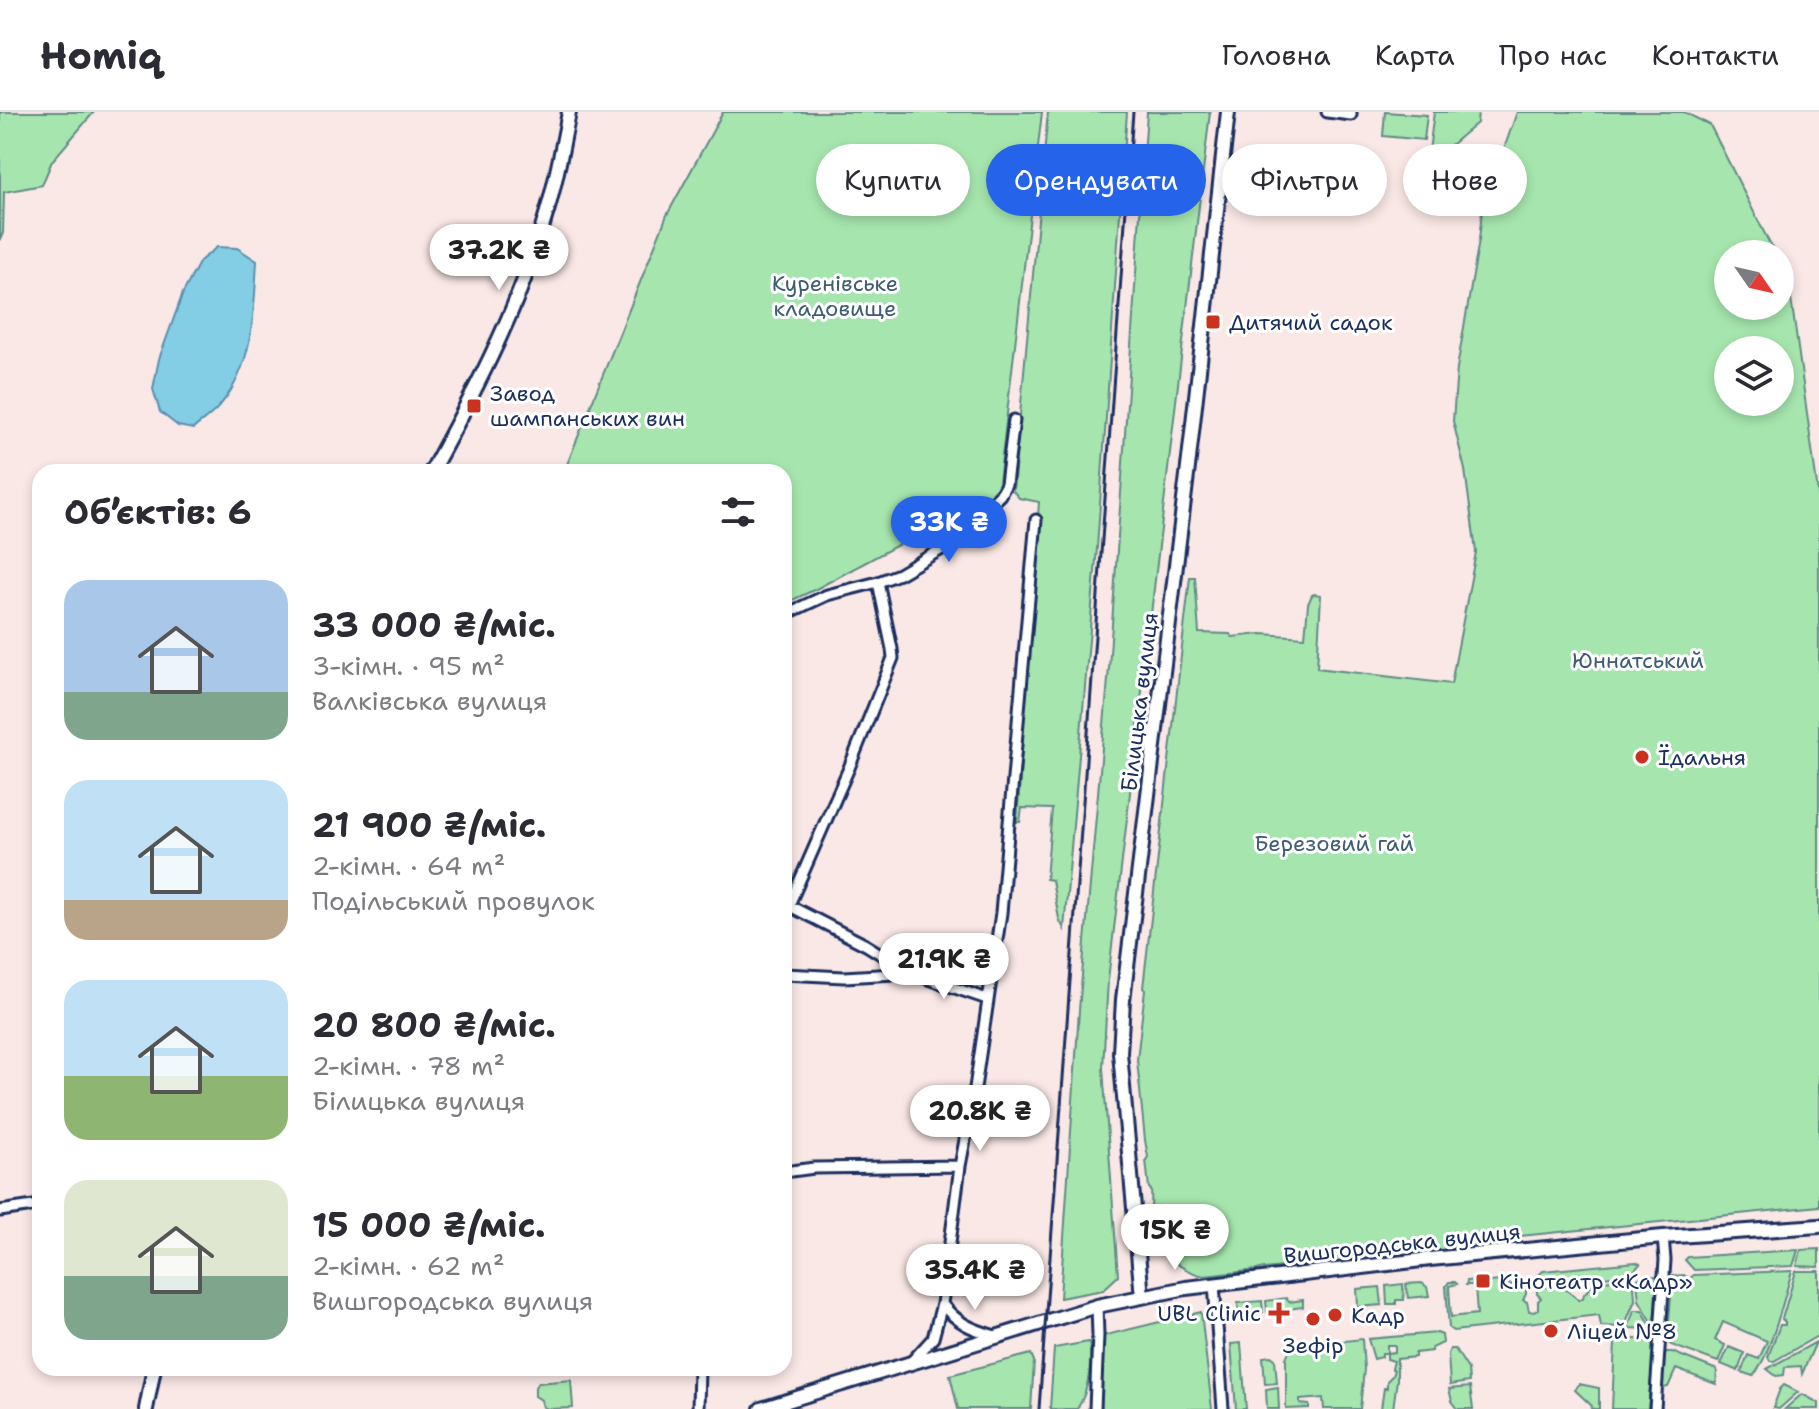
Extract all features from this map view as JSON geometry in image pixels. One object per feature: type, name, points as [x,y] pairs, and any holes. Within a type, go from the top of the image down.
[{"type":"main road","points":[[435,464],[479,384],[524,279],[548,208],[569,112]]},
{"type":"main road","name":"Білицька вулиця","points":[[1142,1297],[1120,1066],[1122,1013],[1228,112]]},
{"type":"main road","name":"Вишгородська вулиця","points":[[761,1409],[1097,1306],[1214,1284],[1430,1259],[1819,1226]]},
{"type":"main road","points":[[146,1409],[152,1376]]},
{"type":"street","points":[[1327,112],[1351,115],[1351,112]]},
{"type":"street","points":[[792,611],[827,595],[899,574],[947,546],[1000,495],[1006,484],[1014,420]]},
{"type":"street","points":[[909,1364],[933,1338],[942,1304],[960,1166],[975,1088],[1001,913],[1036,520]]},
{"type":"street","points":[[792,891],[849,768],[893,658],[878,582]]},
{"type":"street","points":[[792,907],[866,945],[911,973],[987,999]]},
{"type":"street","points":[[792,974],[844,977],[911,973]]},
{"type":"street","points":[[792,1171],[960,1166]]},
{"type":"street","points":[[0,1211],[32,1206]]},
{"type":"street","points":[[1655,1409],[1665,1260],[1663,1237]]},
{"type":"street","points":[[1214,1284],[1223,1409]]},
{"type":"street","points":[[942,1304],[960,1322],[995,1336]]},
{"type":"street","points":[[1095,1409],[1097,1306]]},
{"type":"street","points":[[698,1409],[699,1376]]},
{"type":"green space","points":[[0,112],[94,112],[52,161],[42,185],[4,192],[3,233],[0,240]]},
{"type":"green space","name":"Куренівське кладовище","points":[[723,112],[1042,112],[1038,144],[986,144],[986,216],[1030,216],[998,491],[792,600],[792,464],[567,464],[667,215]]},
{"type":"green space","points":[[1048,112],[1127,112],[1125,144],[1045,144]]},
{"type":"green space","points":[[1147,112],[1210,112],[1206,146],[1145,144]]},
{"type":"green space","points":[[1385,112],[1427,115],[1424,140],[1383,136]]},
{"type":"green space","points":[[1434,112],[1478,112],[1477,123],[1452,144],[1430,144]]},
{"type":"green space","name":"Юннатський","points":[[1517,112],[1684,112],[1710,125],[1768,240],[1714,240],[1714,320],[1794,319],[1819,500],[1819,1206],[1480,1240],[1480,1248],[1429,1254],[1427,1245],[1416,1247],[1416,1255],[1330,1263],[1329,1259],[1323,1260],[1323,1263],[1204,1276],[1185,1269],[1169,1257],[1154,1232],[1137,1060],[1190,577],[1195,577],[1199,633],[1230,634],[1232,637],[1261,634],[1305,637],[1308,604],[1312,595],[1321,595],[1317,668],[1451,684],[1476,552],[1465,470],[1453,421],[1457,368],[1481,216],[1527,216],[1527,144],[1506,144]]},
{"type":"green space","points":[[1038,216],[1120,216],[1097,548],[1064,929],[1059,919],[1052,880],[1046,879],[1052,809],[1022,808],[1020,822],[1017,822],[1039,502],[1019,498],[1013,491]]},
{"type":"green space","points":[[1140,216],[1198,216],[1108,980],[1103,1068],[1118,1276],[1103,1290],[1060,1298],[1079,1010],[1109,668]]},
{"type":"green space","points":[[1819,1249],[1819,1267],[1797,1266],[1801,1250]]},
{"type":"green space","points":[[1798,1250],[1793,1266],[1694,1270],[1685,1260],[1688,1257]]},
{"type":"green space","points":[[1640,1264],[1631,1274],[1537,1284],[1536,1278],[1543,1271]]},
{"type":"green space","points":[[1792,1271],[1771,1342],[1753,1376],[1741,1372],[1748,1355],[1759,1359],[1767,1341],[1723,1322],[1715,1340],[1725,1345],[1718,1362],[1667,1341],[1673,1276],[1684,1275],[1689,1279],[1694,1275]]},
{"type":"green space","points":[[1796,1271],[1819,1271],[1819,1335],[1770,1361],[1768,1357],[1780,1325],[1785,1325],[1782,1319]]},
{"type":"green space","points":[[1657,1276],[1654,1325],[1639,1300],[1637,1280]]},
{"type":"green space","points":[[1626,1278],[1627,1284],[1634,1285],[1635,1300],[1624,1327],[1601,1326],[1599,1315],[1453,1331],[1449,1328],[1446,1286],[1449,1282],[1457,1284],[1449,1286],[1451,1317],[1477,1314],[1475,1285],[1466,1285],[1467,1281],[1500,1281],[1526,1289],[1523,1300],[1527,1302],[1529,1311],[1534,1312],[1541,1298],[1537,1288],[1560,1285],[1579,1300],[1595,1282]]},
{"type":"green space","points":[[1422,1283],[1427,1287],[1429,1296],[1408,1298],[1406,1284]]},
{"type":"green space","points":[[1403,1284],[1404,1300],[1387,1304],[1386,1286]]},
{"type":"green space","points":[[1380,1287],[1382,1305],[1358,1307],[1357,1289]]},
{"type":"green space","points":[[1286,1298],[1289,1302],[1303,1300],[1303,1307],[1267,1312],[1266,1301]]},
{"type":"green space","points":[[1262,1301],[1263,1312],[1239,1317],[1238,1303]]},
{"type":"green space","points":[[1634,1310],[1642,1310],[1651,1329],[1628,1328]]},
{"type":"green space","points":[[1201,1312],[1212,1409],[1098,1409],[1102,1336]]},
{"type":"green space","points":[[1442,1335],[1443,1343],[1432,1348],[1432,1351],[1397,1359],[1393,1409],[1381,1409],[1384,1388],[1387,1388],[1387,1381],[1394,1370],[1394,1361],[1387,1359],[1387,1353],[1374,1359],[1368,1339]],"holes":[[[1387,1345],[1395,1345],[1395,1352],[1387,1353]]]},
{"type":"green space","points":[[1620,1338],[1648,1340],[1654,1345],[1648,1409],[1612,1409],[1615,1342]]},
{"type":"green space","points":[[1362,1339],[1364,1369],[1360,1409],[1324,1409],[1323,1398],[1300,1400],[1300,1404],[1309,1405],[1309,1408],[1286,1409],[1286,1358],[1291,1347]]},
{"type":"green space","points":[[1089,1342],[1089,1377],[1077,1409],[1050,1409],[1054,1348]]},
{"type":"green space","points":[[1816,1342],[1802,1374],[1801,1366],[1785,1367],[1784,1375],[1776,1376],[1767,1369]]},
{"type":"green space","points":[[1241,1343],[1246,1409],[1236,1409],[1231,1344]]},
{"type":"green space","points":[[1729,1347],[1744,1353],[1738,1371],[1721,1364]]},
{"type":"green space","points":[[1450,1349],[1455,1349],[1468,1369],[1469,1382],[1450,1385]]},
{"type":"green space","points":[[1666,1352],[1717,1370],[1716,1384],[1676,1369],[1668,1387],[1663,1388],[1660,1385]]},
{"type":"green space","points":[[1031,1354],[1034,1361],[1031,1409],[958,1409],[950,1375]]},
{"type":"green space","points":[[1263,1357],[1275,1359],[1277,1383],[1265,1384]]},
{"type":"green space","points":[[571,1380],[573,1408],[548,1409],[535,1396],[538,1383]]},
{"type":"green space","points":[[1579,1384],[1599,1388],[1599,1409],[1591,1409],[1592,1406],[1575,1390]]},
{"type":"green space","points":[[1784,1385],[1798,1392],[1779,1409],[1773,1408],[1780,1389]]},
{"type":"green space","points":[[1278,1387],[1279,1409],[1267,1409],[1266,1389]]},
{"type":"green space","points":[[1470,1387],[1473,1409],[1458,1409],[1449,1389]]},
{"type":"green space","points":[[1802,1394],[1819,1403],[1819,1409],[1785,1409]]},
{"type":"water","points":[[217,247],[237,248],[257,261],[253,317],[246,355],[232,389],[215,411],[193,429],[178,426],[160,412],[153,389],[159,359],[183,293],[200,261]]},
{"type":"railway","points":[[1039,1409],[1133,112]]},
{"type":"place","name":"Дитячий садок","points":[[1213,322]]},
{"type":"place","name":"Завод шампанських вин","points":[[474,406]]},
{"type":"place","name":"Їдальня","points":[[1642,757]]},
{"type":"place","name":"Кінотеатр «Кадр»","points":[[1483,1281]]},
{"type":"place","name":"UBL Clinic","points":[[1279,1313]]},
{"type":"place","name":"Кадр","points":[[1335,1315]]},
{"type":"place","name":"Зефір","points":[[1313,1319]]},
{"type":"place","name":"Ліцей №8","points":[[1551,1331]]},
{"type":"park label","name":"Березовий гай","points":[[1334,843]]}]
